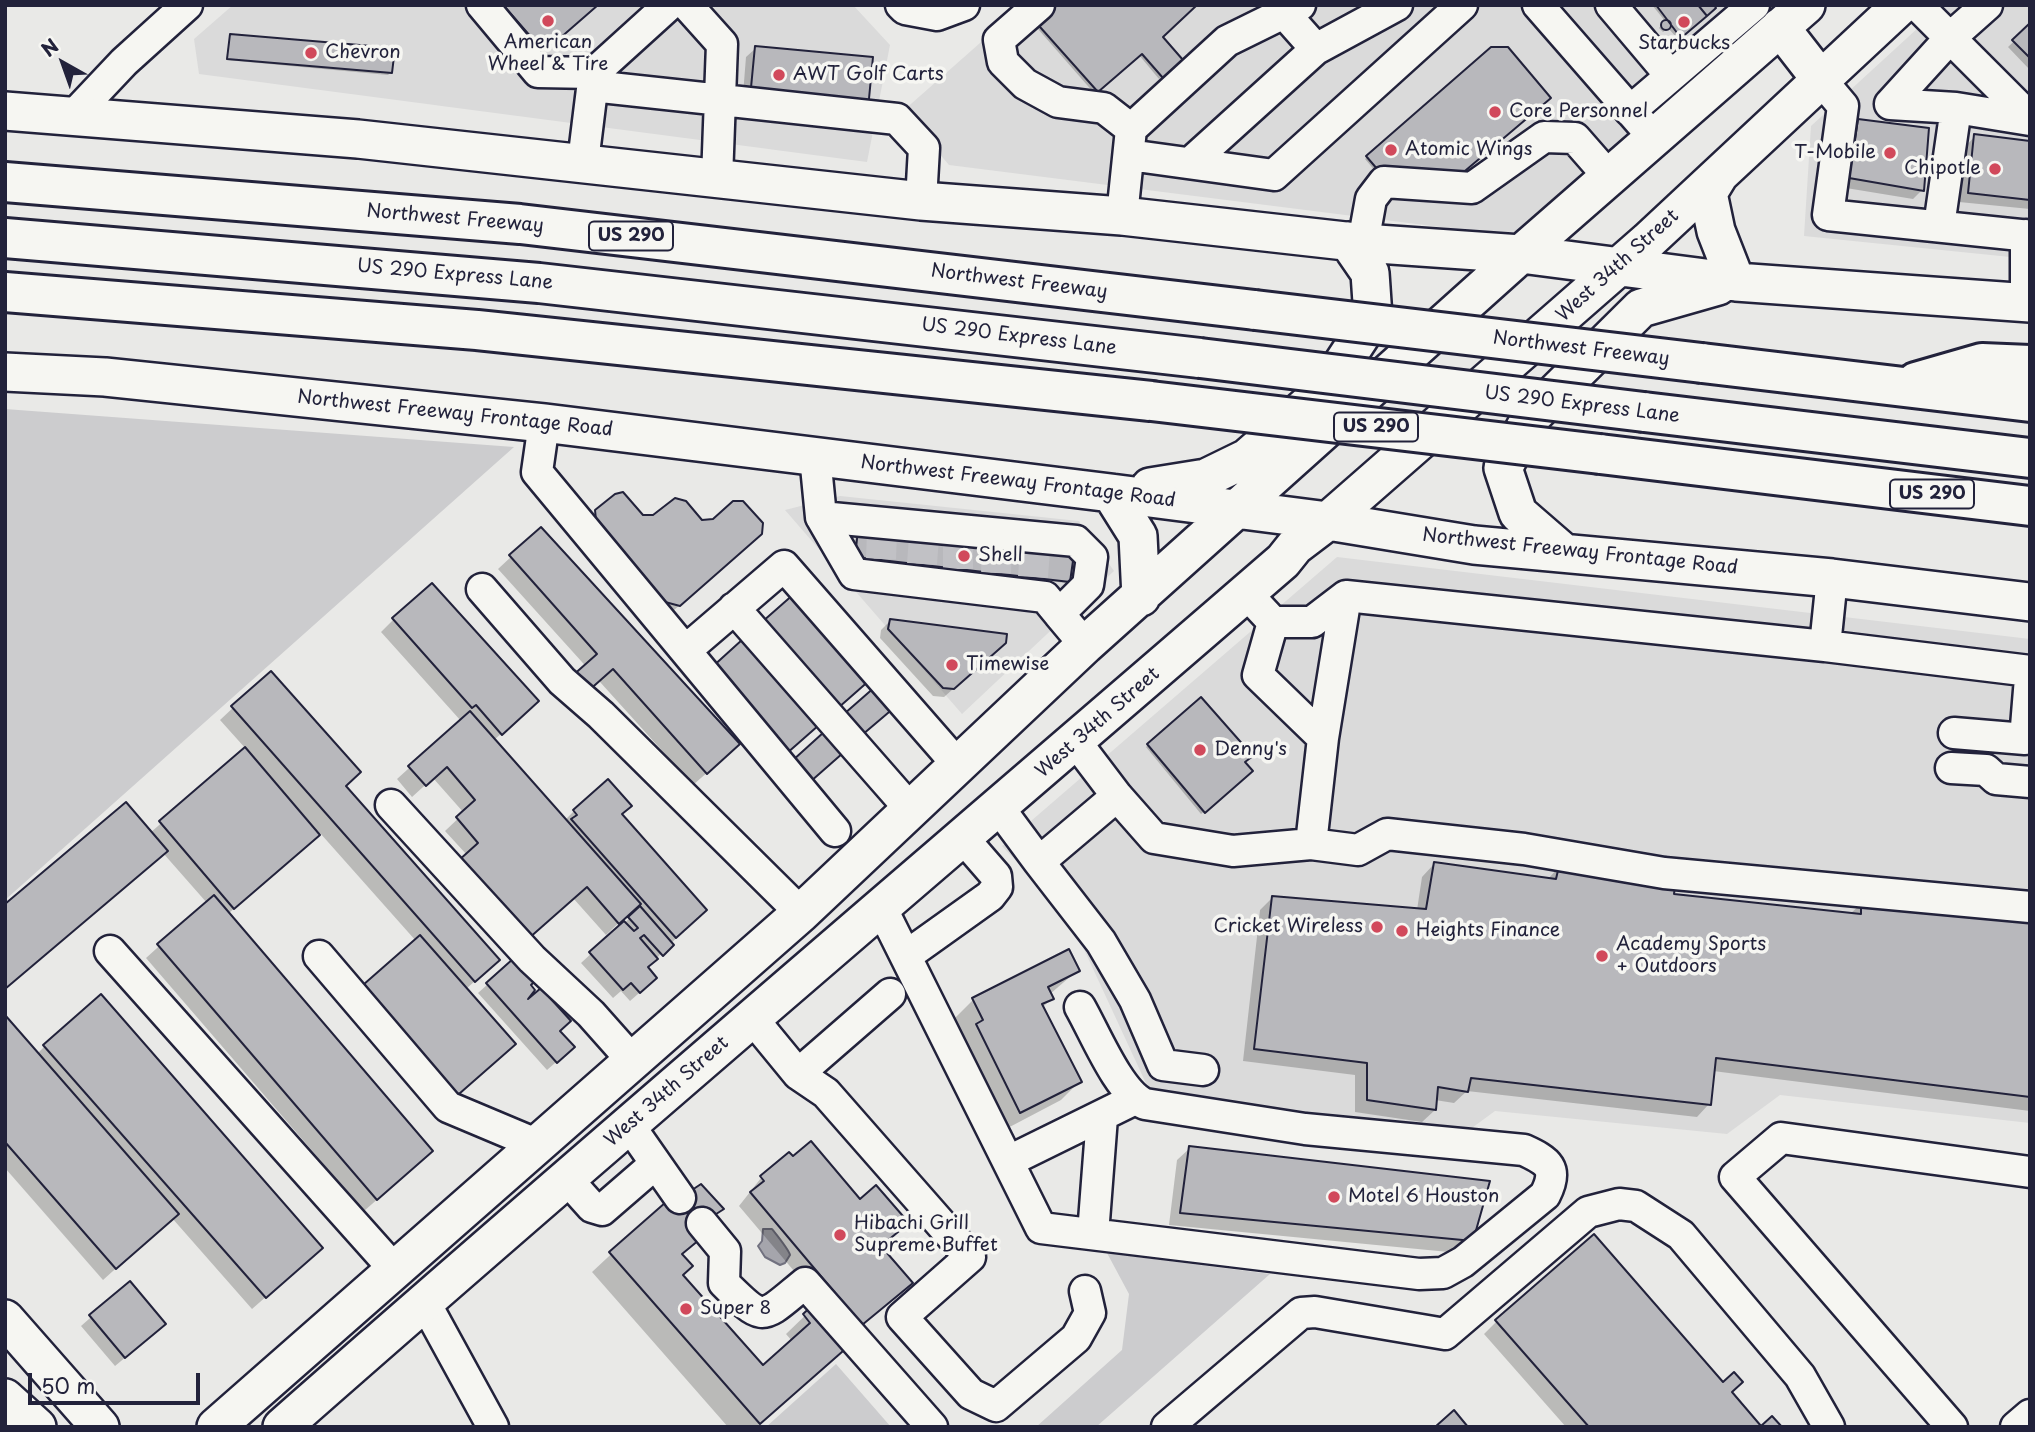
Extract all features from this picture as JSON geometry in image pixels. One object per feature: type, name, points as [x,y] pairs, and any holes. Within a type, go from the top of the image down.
[{"type":"highway","name":"Northwest Freeway","points":[[5,182],[520,224],[2030,402]]},
{"type":"highway","name":"US 290 Express Lane","points":[[5,238],[539,282],[2030,458]]},
{"type":"highway","name":"US 290","points":[[5,292],[477,330],[1151,401],[2030,506]]},
{"type":"highway","points":[[1902,387],[1982,363],[2030,365]]},
{"type":"main road","name":"West 34th Street","points":[[282,1427],[566,1178],[1076,742],[1283,561],[1295,546],[1328,521],[1620,265],[1822,81],[1901,5]]},
{"type":"main road","points":[[216,1427],[631,1059],[801,913],[1085,645],[1237,512],[1521,254],[1655,139],[1775,11],[1822,81]]},
{"type":"main road","points":[[5,111],[358,139],[921,201],[1122,216],[1356,242],[1521,254],[1736,282],[2028,303]]},
{"type":"main road","points":[[1719,175],[1707,193],[1716,231],[1736,282]]},
{"type":"main road","points":[[1140,597],[1138,536],[1111,493],[1206,478],[1247,458],[1326,389],[1373,317],[1370,273],[1356,242]]},
{"type":"main road","points":[[1563,552],[1518,513],[1503,468],[1531,417],[1641,308],[1682,294],[1736,282]]},
{"type":"main road","name":"Northwest Freeway Frontage Road","points":[[5,372],[105,377],[544,423],[1111,493],[1237,512],[1328,521],[1474,545],[1832,578],[2030,601]]},
{"type":"main road","points":[[957,764],[999,808]]},
{"type":"main road","points":[[536,1144],[566,1178]]},
{"type":"main road","points":[[5,1319],[100,1427]]},
{"type":"main road","points":[[5,1398],[37,1427]]},
{"type":"street","points":[[73,116],[124,62],[187,5]]},
{"type":"street","points":[[482,5],[538,72],[722,102],[897,119],[924,148],[921,201]]},
{"type":"street","points":[[583,162],[593,80],[669,5]]},
{"type":"street","points":[[687,5],[722,44],[722,102],[717,179]]},
{"type":"street","points":[[901,5],[937,15],[964,5]]},
{"type":"street","points":[[1039,5],[999,40],[1003,62],[1026,84],[1058,102],[1104,108],[1130,142],[1190,163],[1274,175],[1461,5]]},
{"type":"street","points":[[1190,163],[1316,48],[1397,5]]},
{"type":"street","points":[[1538,5],[1655,139]]},
{"type":"street","points":[[1917,5],[2030,119]]},
{"type":"street","points":[[1987,5],[1951,37],[1890,104],[1956,108],[2030,119]]},
{"type":"street","points":[[1616,6],[1676,71]]},
{"type":"street","points":[[1122,216],[1130,142],[1227,41],[1292,9],[1316,48]]},
{"type":"street","points":[[1630,111],[1676,71],[1775,11]]},
{"type":"street","points":[[1822,81],[1843,106],[1828,215],[2028,235],[2028,303]]},
{"type":"street","points":[[1939,226],[1956,108]]},
{"type":"street","points":[[1356,242],[1371,199],[1384,182],[1472,188],[1544,138],[1575,138],[1610,178]]},
{"type":"street","points":[[544,423],[537,472],[835,831]]},
{"type":"street","points":[[815,456],[821,517],[855,574],[881,548]]},
{"type":"street","points":[[821,517],[881,548],[1034,565],[1076,541],[1092,557],[1088,585],[1059,614]]},
{"type":"street","points":[[881,548],[1034,565]]},
{"type":"street","points":[[1034,565],[1045,597],[1085,645]]},
{"type":"street","points":[[686,650],[784,566],[957,764]]},
{"type":"street","points":[[1825,646],[1832,578]]},
{"type":"street","points":[[482,589],[562,681],[601,715],[801,913]]},
{"type":"street","points":[[1246,593],[1273,622],[1312,622],[1346,596],[1825,646],[2030,671]]},
{"type":"street","points":[[1311,844],[1322,738],[1346,596]]},
{"type":"street","points":[[734,608],[911,810]]},
{"type":"street","points":[[1273,622],[1258,675],[1322,738]]},
{"type":"street","points":[[1954,733],[2025,739],[2030,678]]},
{"type":"street","points":[[1076,742],[1116,796],[1154,838],[1233,851],[1311,844],[1358,850],[1387,834],[1524,849],[1664,873],[2030,907]]},
{"type":"street","points":[[1951,768],[1986,770],[1997,765],[2030,769]]},
{"type":"street","points":[[1986,770],[1996,779],[2030,782]]},
{"type":"street","points":[[1039,862],[1116,796]]},
{"type":"street","points":[[391,805],[495,920],[591,1014],[631,1059]]},
{"type":"street","points":[[999,808],[1101,942],[1135,1000],[1163,1065],[1203,1070]]},
{"type":"street","points":[[906,956],[990,896],[997,887],[996,876],[963,838]]},
{"type":"street","points":[[881,907],[1041,1228],[1419,1274],[1443,1273],[1464,1262],[1535,1204],[1545,1195],[1553,1181],[1550,1166],[1543,1159],[1524,1150],[1305,1129],[1149,1103],[1102,1117],[1009,1161]]},
{"type":"street","points":[[110,951],[394,1269]]},
{"type":"street","points":[[319,956],[448,1107],[536,1144]]},
{"type":"street","points":[[798,1074],[890,994]]},
{"type":"street","points":[[1080,1007],[1124,1085],[1149,1103]]},
{"type":"street","points":[[752,1018],[798,1074],[826,1093],[970,1257],[902,1317],[971,1394],[996,1406],[1076,1338],[1090,1313],[1085,1290]]},
{"type":"street","points":[[1149,1103],[1172,1066]]},
{"type":"street","points":[[1093,1234],[1102,1117]]},
{"type":"street","points":[[629,1125],[654,1165],[680,1198]]},
{"type":"street","points":[[1952,1427],[1735,1177],[1781,1138],[2030,1172]]},
{"type":"street","points":[[566,1178],[592,1207],[602,1210],[654,1165]]},
{"type":"street","points":[[1167,1427],[1301,1313],[1315,1312],[1445,1334],[1588,1212],[1619,1204],[1636,1206],[1681,1235],[1800,1376],[1829,1427]]},
{"type":"street","points":[[702,1223],[725,1251],[724,1283],[752,1311],[760,1313],[775,1307],[805,1283],[932,1427]]},
{"type":"street","points":[[424,1301],[484,1423]]},
{"type":"street","points":[[2016,1427],[2030,1415]]},
{"type":"shaded area","points":[[233,5],[853,5],[890,45],[867,162],[199,74],[194,39]]},
{"type":"shaded area","points":[[1023,5],[1775,5],[1515,232],[1472,231],[949,165],[903,111]]},
{"type":"shaded area","points":[[1943,5],[2030,5],[2030,259],[1804,236],[1811,126]]},
{"type":"shaded area","points":[[5,409],[514,447],[5,900]]},
{"type":"shaded area","points":[[840,496],[1079,521],[1114,571],[962,714],[785,510]]},
{"type":"shaded area","points":[[1337,557],[2030,639],[2030,1123],[1780,1095],[1727,1134],[1495,1111],[1465,1133],[1150,1092],[1082,945],[1048,895],[1002,846]]},
{"type":"shaded area","points":[[763,1229],[772,1229],[787,1250],[790,1255],[785,1263],[780,1265],[765,1257],[758,1246],[762,1241]]},
{"type":"shaded area","points":[[1107,1253],[1270,1274],[1096,1427],[1036,1427],[1122,1350],[1129,1294]]},
{"type":"shaded area","points":[[836,1364],[891,1427],[766,1427]]},
{"type":"building","name":"American Wheel & Tire","points":[[503,5],[598,5],[559,39],[531,37]]},
{"type":"building","points":[[1053,5],[1197,5],[1163,37],[1183,60],[1163,78],[1142,54],[1098,92],[1032,18]]},
{"type":"building","name":"Starbucks","points":[[1656,5],[1698,5],[1707,16],[1681,38]]},
{"type":"building","points":[[1698,5],[1714,5],[1716,8],[1707,16]]},
{"type":"building","points":[[1666,20],[1670,21],[1670,29],[1666,30],[1662,29],[1661,25],[1662,21]]},
{"type":"building","points":[[2030,23],[2030,58],[2012,40]]},
{"type":"building","name":"Chevron","points":[[230,34],[395,48],[392,73],[227,59]]},
{"type":"building","points":[[755,46],[873,57],[868,109],[750,98]]},
{"type":"building","points":[[1491,47],[1508,47],[1551,98],[1459,176],[1378,170],[1366,156]]},
{"type":"building","name":"T-Mobile","points":[[1858,119],[1929,128],[1924,191],[1849,178]]},
{"type":"building","points":[[1974,134],[2030,141],[2030,200],[1968,193]]},
{"type":"building","points":[[623,492],[643,515],[653,515],[675,498],[686,501],[702,520],[713,519],[733,501],[743,501],[763,523],[762,534],[680,606],[665,602],[596,520],[595,510],[615,494]]},
{"type":"building","points":[[541,527],[740,744],[707,774],[613,669],[586,693],[571,677],[597,654],[509,555]]},
{"type":"building","name":"Shell","points":[[858,530],[1074,554],[1070,582],[855,557]]},
{"type":"building","points":[[432,583],[539,701],[502,735],[476,705],[472,708],[392,618]]},
{"type":"building","points":[[795,593],[871,679],[838,708],[762,622]]},
{"type":"building","name":"Timewise","points":[[890,619],[1007,634],[1006,643],[954,689],[943,688],[888,629]]},
{"type":"building","points":[[743,639],[819,725],[786,754],[711,668]]},
{"type":"building","points":[[271,671],[361,772],[346,786],[500,960],[475,982],[231,706]]},
{"type":"building","points":[[876,686],[895,707],[862,735],[844,714]]},
{"type":"building","name":"Denny's","points":[[1201,697],[1253,756],[1245,762],[1253,771],[1205,813],[1147,744]]},
{"type":"building","points":[[470,711],[641,904],[619,924],[587,887],[528,939],[458,861],[478,843],[456,817],[475,800],[447,767],[426,786],[408,766]]},
{"type":"building","points":[[824,732],[843,753],[810,782],[792,761]]},
{"type":"building","points":[[245,747],[320,835],[234,909],[159,821]]},
{"type":"building","points":[[608,779],[632,806],[622,814],[707,910],[676,938],[571,819],[577,815],[573,810]]},
{"type":"building","points":[[126,802],[168,851],[5,989],[5,904]]},
{"type":"building","points":[[1434,862],[1556,879],[1559,866],[1676,880],[1674,894],[1861,914],[1861,901],[2030,920],[2030,1097],[1716,1058],[1711,1105],[1471,1078],[1468,1092],[1438,1087],[1436,1110],[1367,1100],[1367,1063],[1254,1049],[1272,896],[1426,909]]},
{"type":"building","points":[[214,895],[433,1151],[377,1200],[157,944]]},
{"type":"building","points":[[640,906],[674,945],[663,956],[644,935],[640,938],[658,959],[648,967],[657,978],[640,993],[631,983],[623,990],[589,952],[624,921],[634,931],[638,928],[628,917]]},
{"type":"building","points":[[420,935],[516,1044],[451,1101],[355,992]]},
{"type":"building","points":[[1069,949],[1080,971],[1048,987],[1054,999],[1042,1004],[1082,1082],[1020,1113],[976,1024],[983,1020],[972,998]]},
{"type":"building","points":[[514,958],[535,981],[531,985],[535,990],[528,999],[541,988],[571,1021],[560,1031],[575,1047],[557,1063],[486,983]]},
{"type":"building","points":[[101,994],[323,1248],[266,1298],[43,1045]]},
{"type":"building","points":[[5,1015],[179,1214],[116,1269],[5,1142]]},
{"type":"building","name":"Hibachi Grill Supreme Buffet","points":[[811,1141],[860,1199],[876,1185],[909,1223],[881,1246],[913,1283],[862,1325],[750,1192],[764,1181],[760,1176],[789,1152],[793,1156]]},
{"type":"building","name":"Motel 6 Houston","points":[[1189,1146],[1490,1181],[1473,1241],[1180,1213]]},
{"type":"building","name":"Super 8","points":[[701,1184],[724,1209],[702,1223],[692,1223],[688,1227],[699,1240],[682,1254],[693,1266],[683,1275],[763,1365],[810,1323],[803,1314],[815,1303],[851,1344],[760,1424],[609,1252],[666,1202],[677,1214],[681,1210],[680,1198]]},
{"type":"building","points":[[1594,1234],[1723,1382],[1734,1372],[1743,1382],[1732,1392],[1761,1426],[1772,1416],[1782,1427],[1589,1427],[1495,1320]]},
{"type":"building","points":[[130,1281],[166,1324],[125,1358],[89,1315]]},
{"type":"building","points":[[1454,1410],[1468,1427],[1435,1427]]},
{"type":"tunnel","points":[[881,559],[882,532]]},
{"type":"tunnel","points":[[922,564],[924,537]]},
{"type":"tunnel","points":[[958,541],[958,569]]},
{"type":"tunnel","points":[[996,573],[997,546]]},
{"type":"tunnel","points":[[1033,577],[1035,550]]},
{"type":"place","name":"American Wheel & Tire","points":[[548,21]]},
{"type":"place","name":"Starbucks","points":[[1684,22]]},
{"type":"place","name":"Chevron","points":[[311,53]]},
{"type":"place","name":"AWT Golf Carts","points":[[779,75]]},
{"type":"place","name":"Core Personnel","points":[[1495,112]]},
{"type":"place","name":"Atomic Wings","points":[[1391,150]]},
{"type":"place","name":"T-Mobile","points":[[1890,153]]},
{"type":"place","name":"Chipotle","points":[[1995,169]]},
{"type":"place","name":"Shell","points":[[964,556]]},
{"type":"place","name":"Timewise","points":[[952,665]]},
{"type":"place","name":"Denny's","points":[[1200,750]]},
{"type":"place","name":"Cricket Wireless","points":[[1377,927]]},
{"type":"place","name":"Heights Finance","points":[[1402,931]]},
{"type":"place","name":"Academy Sports + Outdoors","points":[[1602,956]]},
{"type":"place","name":"Motel 6 Houston","points":[[1334,1197]]},
{"type":"place","name":"Hibachi Grill Supreme Buffet","points":[[840,1235]]},
{"type":"place","name":"Super 8","points":[[686,1309]]}]
